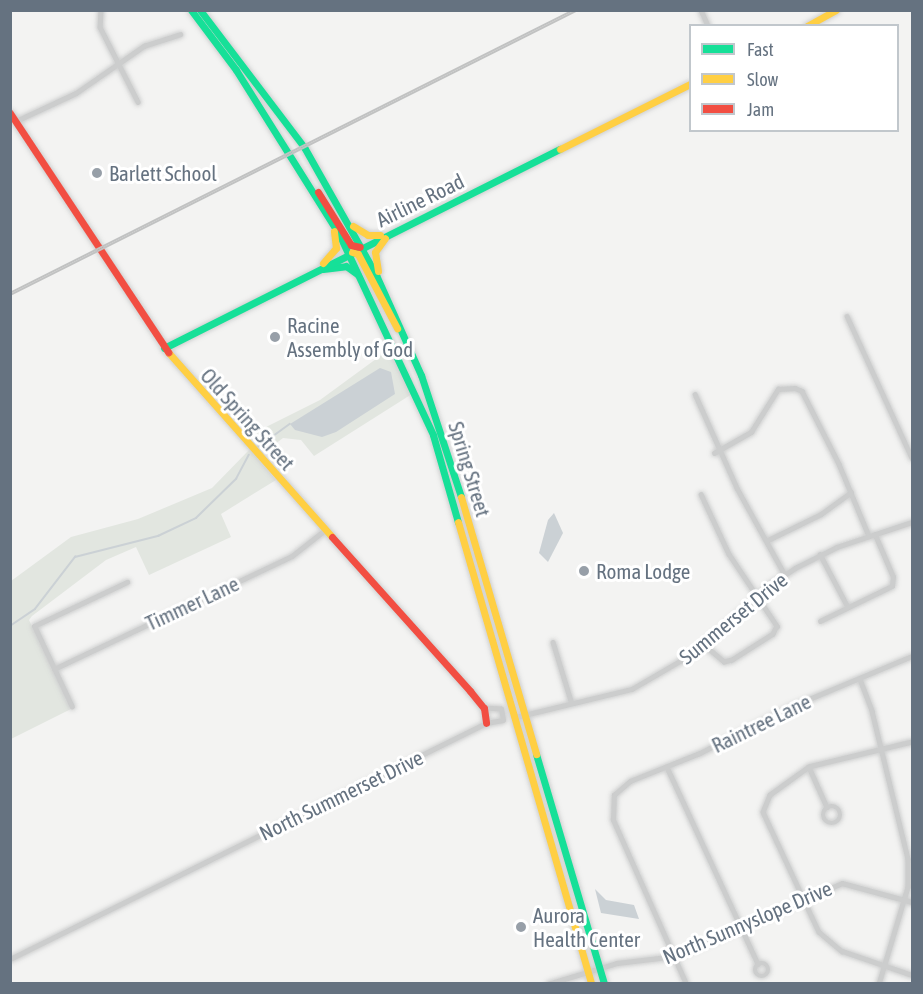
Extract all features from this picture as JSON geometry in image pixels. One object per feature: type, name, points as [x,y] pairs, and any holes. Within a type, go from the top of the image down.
[{"type":"main road","name":"Spring Street","points":[[191,10],[202,13],[289,126],[362,246],[413,356],[447,450],[604,984]]},
{"type":"main road","points":[[811,24],[837,10]]},
{"type":"main road","name":"Spring Street","points":[[202,13],[349,253],[433,435],[591,984]]},
{"type":"main road","name":"Airline Road","points":[[164,348],[362,246],[689,84]]},
{"type":"main road","name":"Old Spring Street","points":[[10,113],[13,122],[164,348],[484,708]]},
{"type":"main road","points":[[304,177],[325,201],[351,245],[362,246]]},
{"type":"main road","points":[[315,270],[336,248],[336,239],[327,214]]},
{"type":"main road","points":[[346,219],[363,234],[389,234]]},
{"type":"main road","points":[[383,288],[375,252],[389,234]]},
{"type":"main road","points":[[349,253],[358,254],[413,356]]},
{"type":"main road","points":[[315,270],[346,266],[364,283]]},
{"type":"main road","points":[[484,708],[486,723]]},
{"type":"street","points":[[101,10],[100,27],[138,102]]},
{"type":"street","points":[[701,10],[707,24]]},
{"type":"street","points":[[13,122],[76,93],[118,62],[166,35],[180,34]]},
{"type":"street","points":[[847,316],[912,458]]},
{"type":"street","points":[[714,453],[752,432],[773,393],[795,388],[808,397],[893,577],[892,586],[820,621]]},
{"type":"street","points":[[695,394],[720,451],[765,541],[785,575]]},
{"type":"street","points":[[765,541],[821,514],[851,492]]},
{"type":"street","points":[[701,494],[729,554],[777,626],[776,632],[724,662],[704,645]]},
{"type":"street","name":"Summerset Drive","points":[[516,717],[571,701],[632,689],[704,645],[756,597],[785,575],[820,554],[912,522]]},
{"type":"street","name":"Timmer Lane","points":[[54,669],[292,556],[325,530]]},
{"type":"street","points":[[820,554],[848,608]]},
{"type":"street","points":[[72,707],[34,626],[127,582]]},
{"type":"street","points":[[553,642],[571,701]]},
{"type":"street","name":"Raintree Lane","points":[[676,956],[613,820],[614,795],[624,785],[667,767],[790,707],[912,656]]},
{"type":"street","points":[[860,679],[881,750],[908,859],[904,899],[883,963],[879,984]]},
{"type":"street","name":"North Summerset Drive","points":[[10,959],[486,723],[503,720],[504,714],[501,708],[484,708]]},
{"type":"street","points":[[912,742],[809,767],[773,792],[765,804],[765,820],[802,900],[829,944],[912,975]]},
{"type":"street","points":[[667,767],[758,964]]},
{"type":"street","points":[[809,767],[827,807],[840,811],[836,824],[825,821],[823,815],[827,807]]},
{"type":"street","name":"North Sunnyslope Drive","points":[[548,984],[600,968],[676,956],[847,882],[912,902]]},
{"type":"street","points":[[676,956],[686,984]]},
{"type":"shaded area","points":[[391,348],[412,394],[314,456],[301,440],[283,438],[257,458],[276,480],[221,514],[231,537],[149,575],[136,547],[106,560],[32,616],[29,620],[71,709],[11,739],[11,581],[71,537],[138,519],[212,488],[249,450],[258,431],[320,400]]},
{"type":"shaded area","points":[[380,368],[391,372],[395,394],[336,432],[322,437],[295,430],[290,424]]},
{"type":"shaded area","points":[[554,513],[563,533],[548,562],[539,553],[548,520]]},
{"type":"shaded area","points":[[595,889],[606,900],[634,905],[639,919],[601,913]]},
{"type":"waterway","points":[[258,447],[290,424]]},
{"type":"waterway","points":[[10,626],[35,609],[75,557],[158,536],[196,518],[236,479],[249,455]]},
{"type":"railway","points":[[10,294],[576,10]]},
{"type":"traffic: fast","points":[[191,10],[236,70],[339,234],[433,435],[458,522]]},
{"type":"traffic: fast","points":[[200,10],[304,147],[376,275],[421,375],[461,497]]},
{"type":"traffic: fast","points":[[164,348],[560,149]]},
{"type":"traffic: fast","points":[[323,269],[346,266],[357,274]]},
{"type":"traffic: fast","points":[[536,754],[604,984]]},
{"type":"traffic: slow","points":[[811,24],[836,10]]},
{"type":"traffic: slow","points":[[560,149],[689,84]]},
{"type":"traffic: slow","points":[[353,226],[368,235],[380,235]]},
{"type":"traffic: slow","points":[[323,263],[336,248],[334,231]]},
{"type":"traffic: slow","points":[[378,271],[375,252],[385,238]]},
{"type":"traffic: slow","points":[[352,252],[358,254],[397,328]]},
{"type":"traffic: slow","points":[[168,352],[332,537]]},
{"type":"traffic: slow","points":[[461,497],[536,754]]},
{"type":"traffic: slow","points":[[458,522],[591,984]]},
{"type":"traffic: jam","points":[[10,113],[168,352]]},
{"type":"traffic: jam","points":[[318,192],[351,245],[360,247]]},
{"type":"traffic: jam","points":[[332,537],[470,691],[484,708],[486,723]]},
{"type":"place","name":"Barlett School","points":[[97,173]]},
{"type":"place","name":"Racine Assembly of God","points":[[275,337]]},
{"type":"place","name":"Roma Lodge","points":[[584,571]]},
{"type":"place","name":"Aurora Health Center","points":[[521,927]]}]
